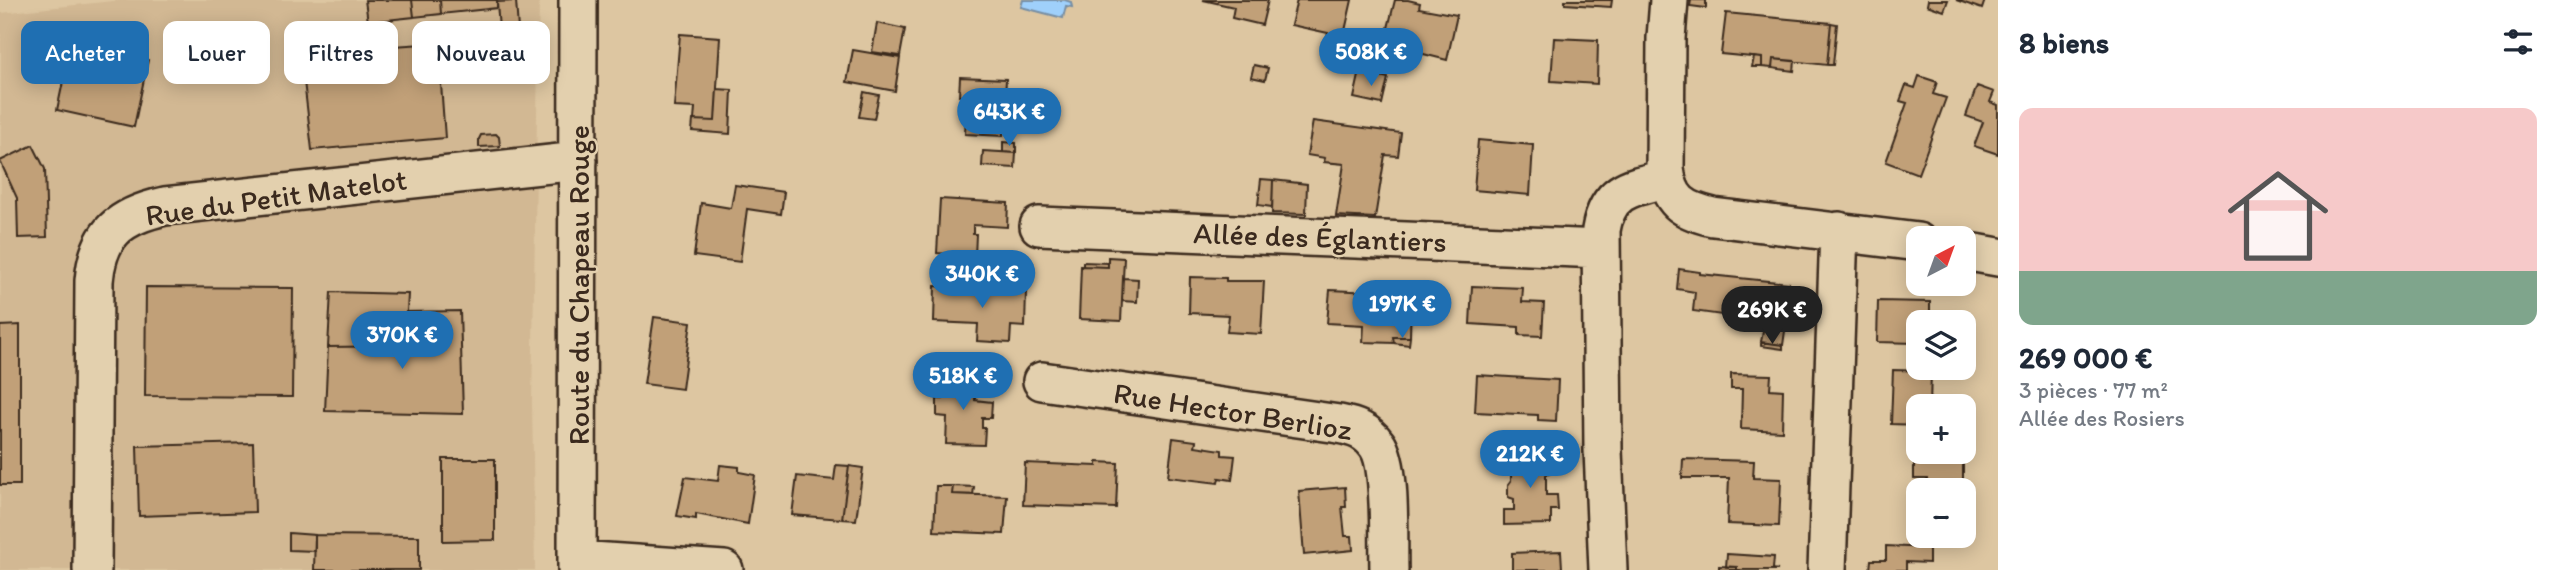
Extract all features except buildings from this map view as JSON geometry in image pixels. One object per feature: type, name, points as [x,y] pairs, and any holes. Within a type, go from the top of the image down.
[{"type":"street","name":"Route du Chapeau Rouge","points":[[577,565],[578,0]]},
{"type":"street","points":[[1669,0],[1665,57],[1664,156],[1666,180],[1678,204],[1694,212],[1906,240]]},
{"type":"street","name":"Rue du Petit Matelot","points":[[92,570],[93,281],[102,244],[124,220],[165,206],[578,161]]},
{"type":"street","points":[[1608,570],[1603,450],[1602,223],[1612,201],[1620,193],[1666,180]]},
{"type":"street","name":"Allée des Églantiers","points":[[1039,226],[1601,248]]},
{"type":"street","points":[[1828,570],[1839,231]]},
{"type":"street","points":[[1976,252],[1998,257]]},
{"type":"street","name":"Rue Hector Berlioz","points":[[1041,381],[1358,429],[1377,445],[1384,463],[1389,570]]},
{"type":"street","points":[[577,565],[724,570]]},
{"type":"shaded area","points":[[122,0],[539,0],[539,21],[412,21],[412,84],[538,84],[532,402],[535,570],[0,570],[1,13]]},
{"type":"water","points":[[1023,0],[1065,0],[1071,2],[1072,7],[1066,6],[1063,18],[1021,7]]}]
